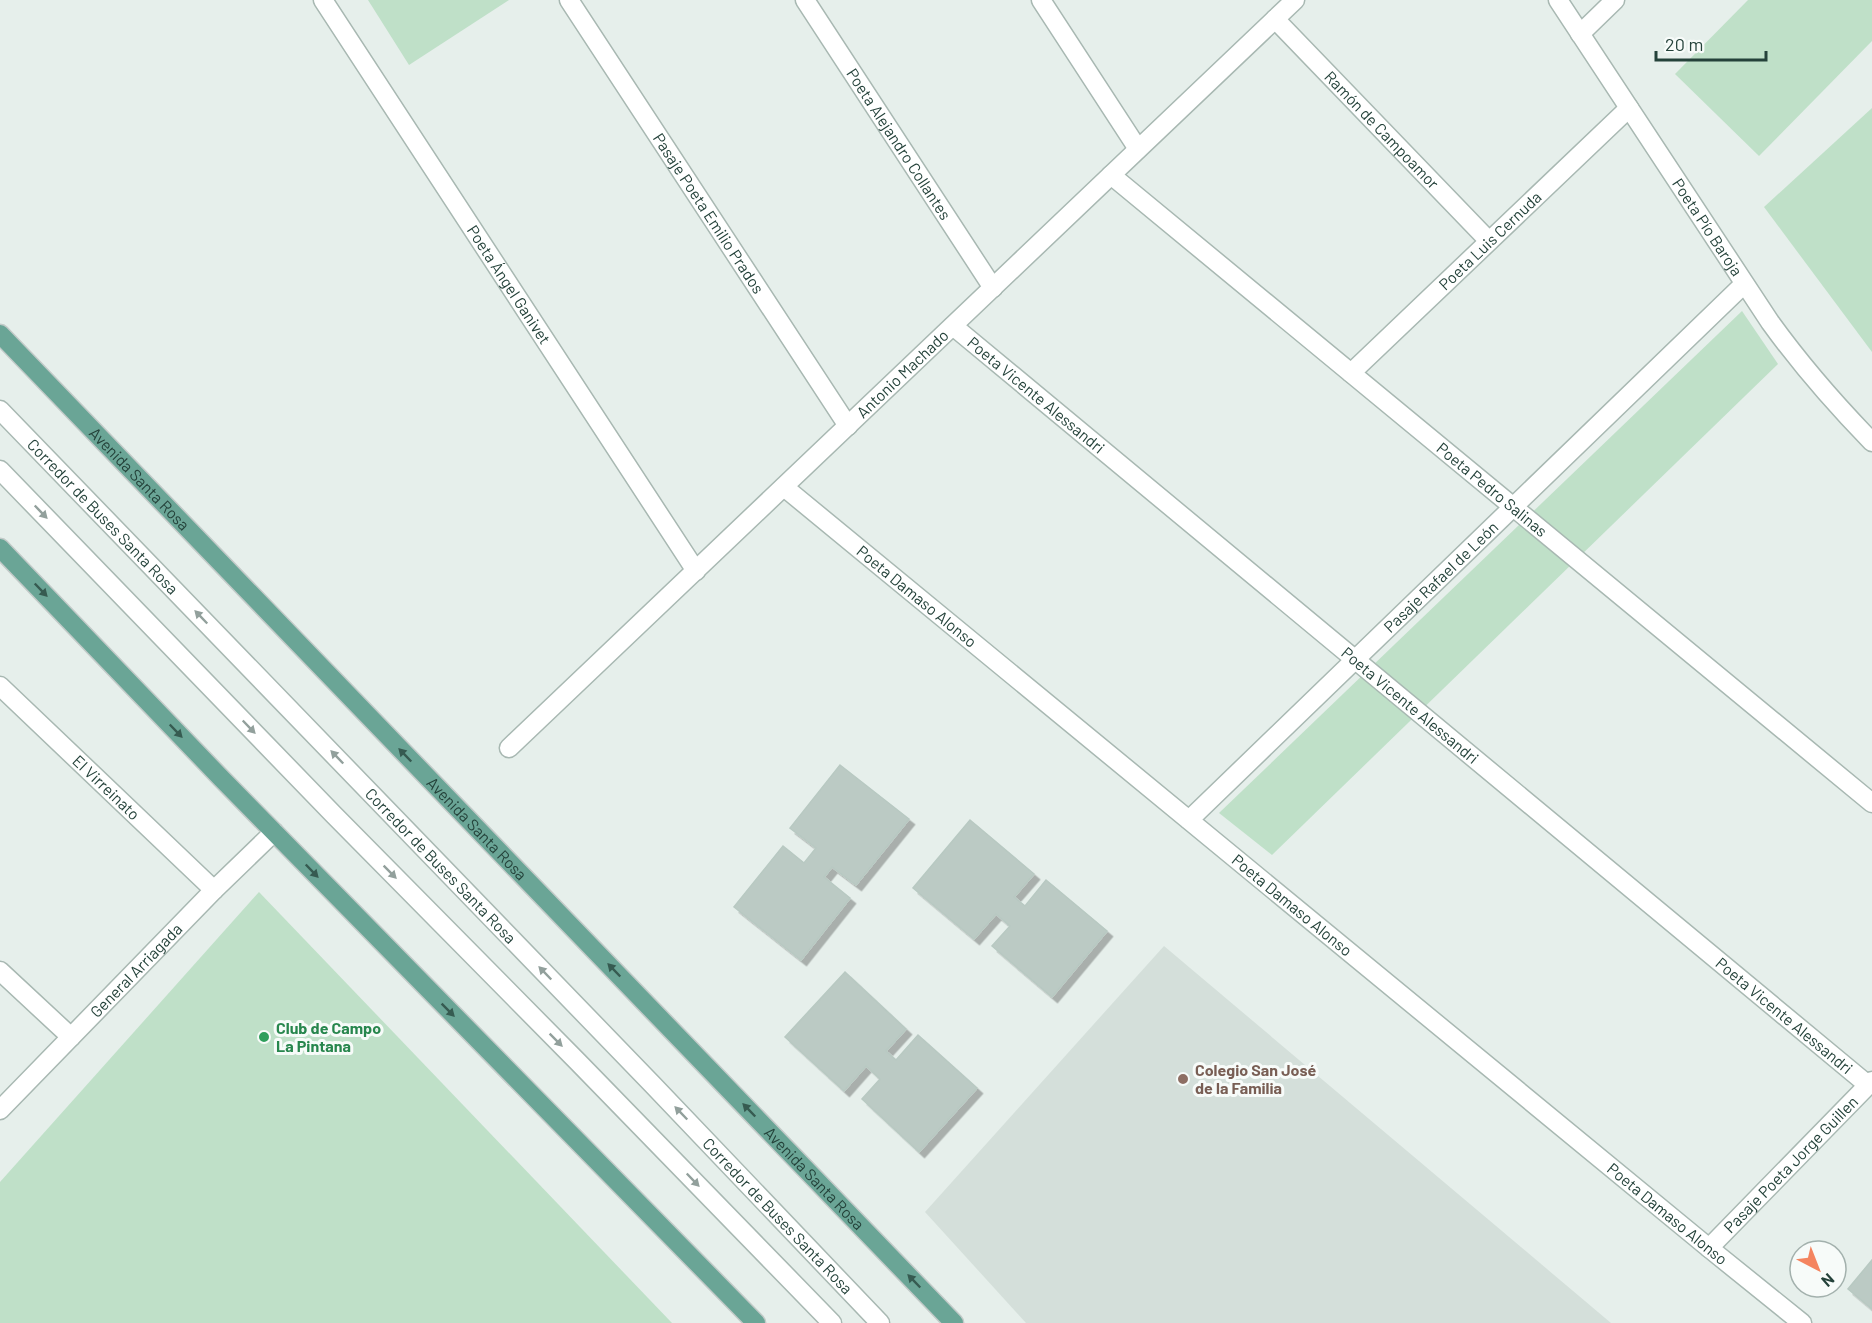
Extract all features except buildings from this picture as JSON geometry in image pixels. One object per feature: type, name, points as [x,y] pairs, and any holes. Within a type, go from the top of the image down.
[{"type":"main road","name":"Avenida Santa Rosa","points":[[0,334],[954,1323]]},
{"type":"main road","points":[[0,548],[274,832],[756,1323]]},
{"type":"street","name":"Poeta Ángel Ganivet","points":[[323,0],[696,572]]},
{"type":"street","name":"Pasaje Poeta Emilio Prados","points":[[569,0],[848,426]]},
{"type":"street","name":"Poeta Alejandro Collantes","points":[[805,0],[993,288]]},
{"type":"street","points":[[1041,0],[1138,149]]},
{"type":"street","name":"Poeta Pío Baroja","points":[[1558,0],[1744,284],[1798,360],[1827,395],[1872,442]]},
{"type":"street","points":[[1580,34],[1615,0]]},
{"type":"street","name":"Antonio Machado","points":[[509,748],[1275,19],[1291,1]]},
{"type":"street","name":"Ramón de Campoamor","points":[[1275,19],[1489,241]]},
{"type":"street","name":"Poeta Luis Cernuda","points":[[1351,373],[1629,108]]},
{"type":"street","name":"Poeta Pedro Salinas","points":[[1111,175],[1872,803]]},
{"type":"street","name":"Pasaje Rafael de León","points":[[1189,820],[1744,284]]},
{"type":"street","name":"Poeta Vicente Alessandri","points":[[952,326],[1870,1083]]},
{"type":"street","name":"Corredor de Buses Santa Rosa","points":[[0,410],[880,1323]]},
{"type":"street","points":[[0,470],[832,1323]]},
{"type":"street","name":"Poeta Damaso Alonso","points":[[784,487],[1802,1323]]},
{"type":"street","name":"El Virreinato","points":[[0,686],[214,890]]},
{"type":"street","name":"General Arriagada","points":[[0,1110],[214,890],[274,832]]},
{"type":"street","points":[[0,971],[71,1037]]},
{"type":"street","name":"Pasaje Poeta Jorge Guillen","points":[[1709,1248],[1870,1083]]},
{"type":"shaded area","name":"Colegio San José de la Familia","points":[[1164,946],[1611,1323],[1026,1323],[925,1212]]},
{"type":"green space","points":[[368,0],[509,0],[409,65]]},
{"type":"green space","points":[[1748,0],[1872,0],[1872,41],[1759,156],[1675,74]]},
{"type":"green space","points":[[1872,108],[1872,352],[1764,207]]},
{"type":"green space","points":[[1742,311],[1778,364],[1272,855],[1219,813]]},
{"type":"green space","name":"Club de Campo La Pintana","points":[[259,892],[672,1323],[0,1323],[0,1182]]},
{"type":"place","name":"Club de Campo La Pintana","points":[[264,1037]]},
{"type":"place","name":"Colegio San José de la Familia","points":[[1183,1079]]}]
